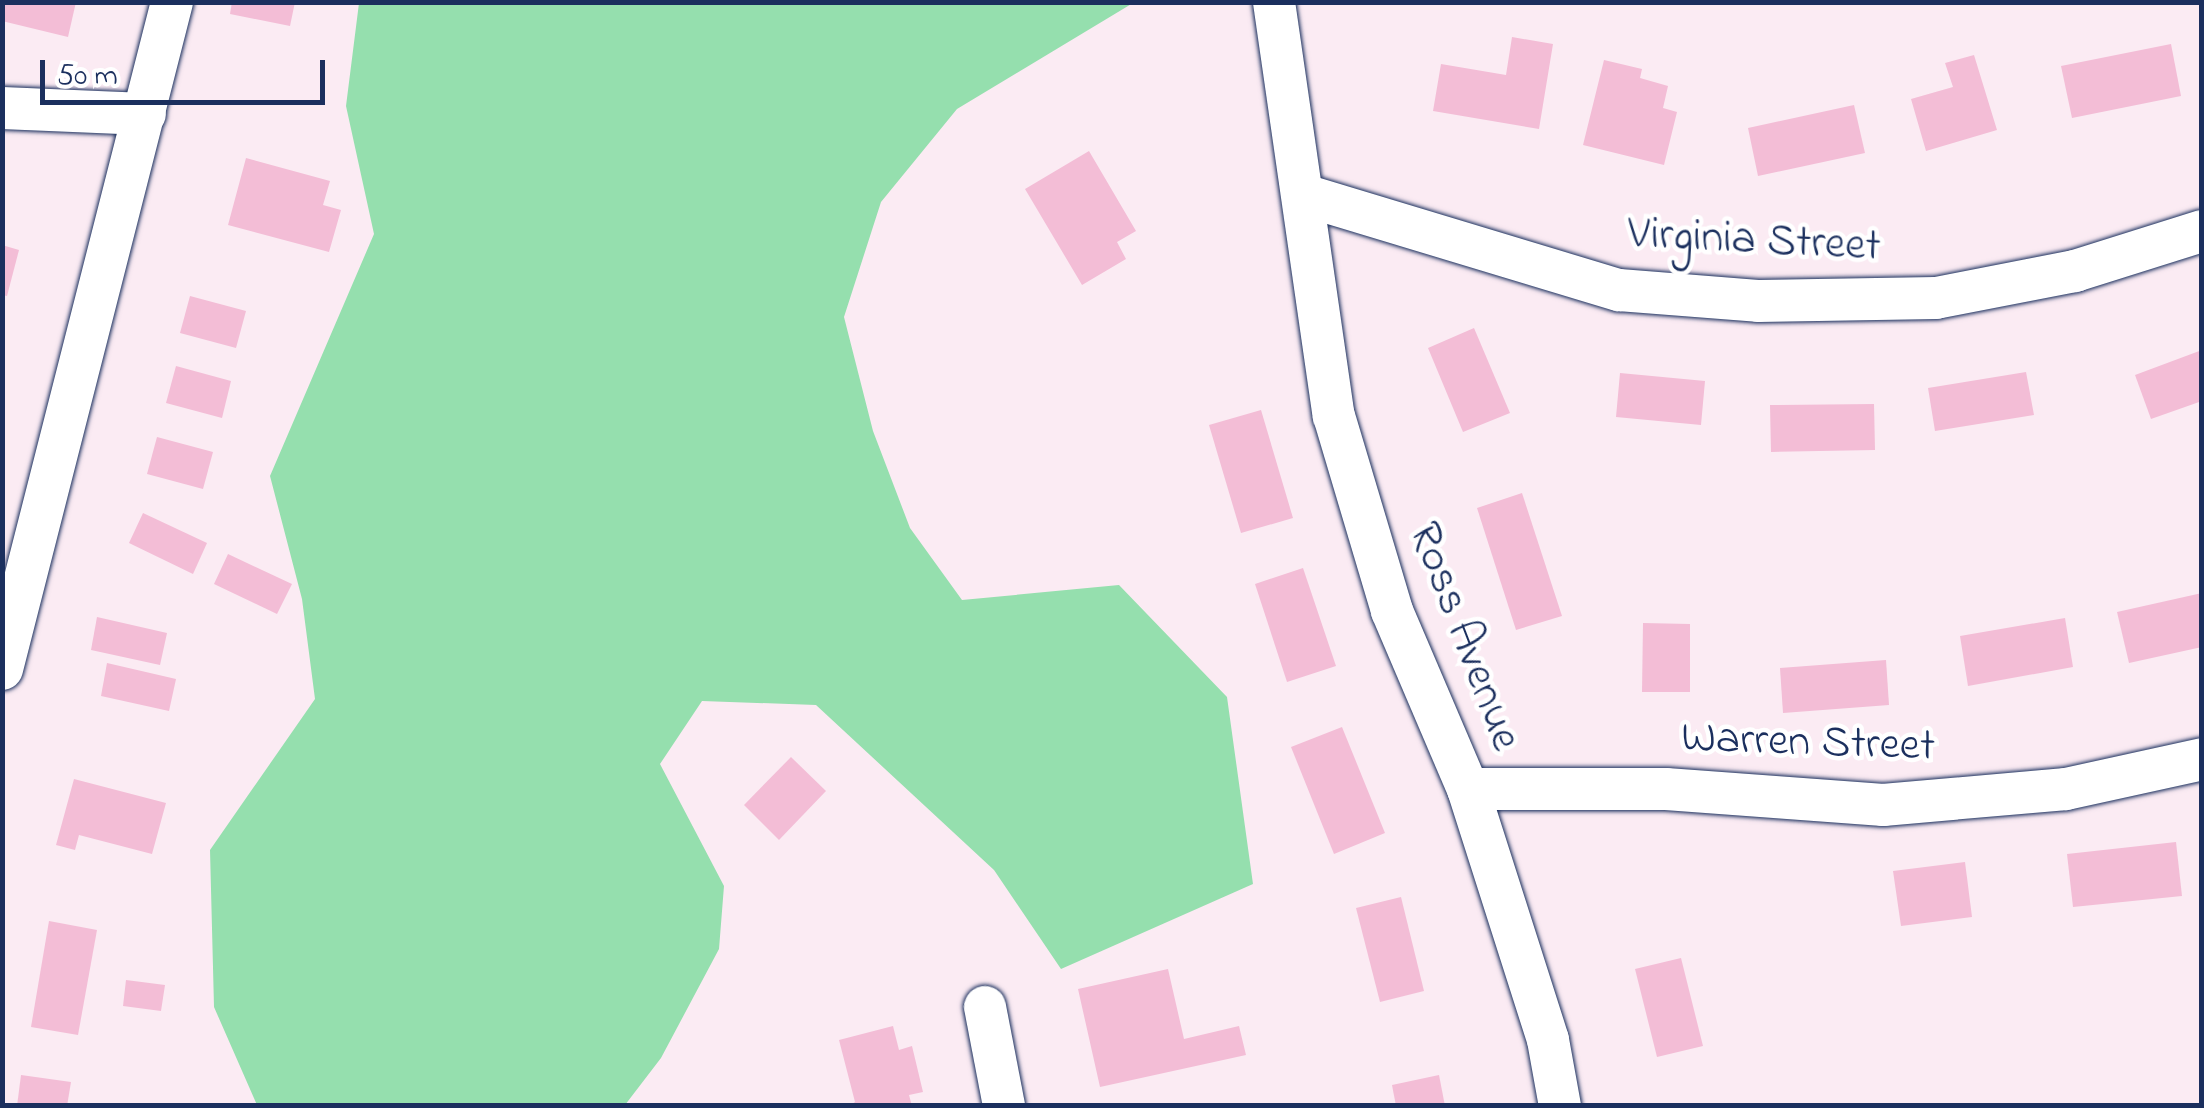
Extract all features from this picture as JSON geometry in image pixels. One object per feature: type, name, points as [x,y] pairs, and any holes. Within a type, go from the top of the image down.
[{"type":"street","points":[[2,669],[172,2]]},
{"type":"street","name":"Ross Avenue","points":[[1274,2],[1307,196],[1334,416],[1392,611],[1468,788],[1548,1040],[1560,1106]]},
{"type":"street","points":[[2,108],[145,114]]},
{"type":"street","name":"Virginia Street","points":[[1307,196],[1619,290],[1758,301],[1936,298],[2075,271],[2202,231]]},
{"type":"street","name":"Warren Street","points":[[1468,788],[1666,789],[1883,805],[2066,789],[2202,760]]},
{"type":"street","points":[[985,1007],[1004,1106]]},
{"type":"green space","points":[[359,3],[1133,3],[957,109],[881,202],[844,317],[873,431],[910,528],[962,600],[1119,585],[1227,697],[1253,884],[1061,969],[994,870],[816,705],[702,701],[660,764],[724,886],[719,949],[661,1058],[625,1105],[257,1105],[214,1007],[210,850],[315,699],[302,599],[270,476],[374,234],[346,106]]},
{"type":"building","points":[[2,2],[76,2],[68,37],[2,21]]},
{"type":"building","points":[[232,2],[295,2],[290,26],[230,14]]},
{"type":"building","points":[[1512,37],[1553,44],[1539,129],[1433,111],[1441,64],[1506,75]]},
{"type":"building","points":[[2171,44],[2181,96],[2072,118],[2061,66]]},
{"type":"building","points":[[1974,55],[1997,130],[1926,151],[1911,99],[1953,87],[1945,63]]},
{"type":"building","points":[[1604,60],[1642,69],[1640,78],[1668,86],[1663,108],[1677,112],[1664,165],[1583,145]]},
{"type":"building","points":[[1854,105],[1865,153],[1758,176],[1748,128]]},
{"type":"building","points":[[1089,151],[1136,231],[1117,242],[1126,259],[1082,285],[1025,189]]},
{"type":"building","points":[[246,158],[330,181],[323,205],[341,210],[329,252],[228,225]]},
{"type":"building","points":[[2,245],[19,250],[7,296],[2,295]]},
{"type":"building","points":[[190,296],[246,311],[236,348],[180,333]]},
{"type":"building","points":[[1474,328],[1510,413],[1463,432],[1428,348]]},
{"type":"building","points":[[2202,350],[2202,401],[2151,419],[2135,375]]},
{"type":"building","points":[[176,366],[231,381],[222,418],[166,403]]},
{"type":"building","points":[[2026,372],[2034,415],[1935,431],[1928,388]]},
{"type":"building","points":[[1620,373],[1705,381],[1701,425],[1616,417]]},
{"type":"building","points":[[1874,404],[1875,450],[1771,452],[1770,405]]},
{"type":"building","points":[[1261,410],[1293,518],[1241,533],[1209,425]]},
{"type":"building","points":[[157,437],[213,452],[203,489],[147,474]]},
{"type":"building","points":[[1522,493],[1562,616],[1516,630],[1477,508]]},
{"type":"building","points":[[143,513],[207,543],[193,574],[129,543]]},
{"type":"building","points":[[228,554],[292,584],[277,614],[214,584]]},
{"type":"building","points":[[1303,568],[1336,666],[1287,682],[1255,584]]},
{"type":"building","points":[[2202,593],[2202,647],[2129,663],[2117,612]]},
{"type":"building","points":[[97,617],[167,633],[160,665],[91,650]]},
{"type":"building","points":[[2065,618],[2073,667],[1968,686],[1960,636]]},
{"type":"building","points":[[1643,623],[1690,624],[1690,692],[1642,692]]},
{"type":"building","points":[[1886,660],[1889,705],[1783,713],[1780,668]]},
{"type":"building","points":[[107,663],[176,679],[169,711],[101,696]]},
{"type":"building","points":[[1342,727],[1385,833],[1334,854],[1291,747]]},
{"type":"building","points":[[791,757],[826,791],[779,840],[744,805]]},
{"type":"building","points":[[74,779],[166,803],[152,854],[79,835],[75,850],[56,845]]},
{"type":"building","points":[[2176,842],[2182,896],[2073,907],[2067,854]]},
{"type":"building","points":[[1965,862],[1972,917],[1901,926],[1893,871]]},
{"type":"building","points":[[1401,897],[1424,991],[1380,1002],[1356,908]]},
{"type":"building","points":[[49,921],[97,930],[78,1035],[31,1027]]},
{"type":"building","points":[[1681,958],[1703,1046],[1657,1057],[1635,969]]},
{"type":"building","points":[[1168,969],[1184,1039],[1239,1026],[1246,1055],[1100,1087],[1078,989]]},
{"type":"building","points":[[126,980],[165,985],[161,1011],[123,1006]]},
{"type":"building","points":[[893,1026],[899,1050],[912,1046],[923,1092],[909,1095],[912,1106],[849,1106],[855,1102],[839,1040]]},
{"type":"building","points":[[21,1075],[71,1082],[67,1106],[17,1106]]},
{"type":"building","points":[[1439,1075],[1445,1106],[1396,1106],[1392,1085]]}]
